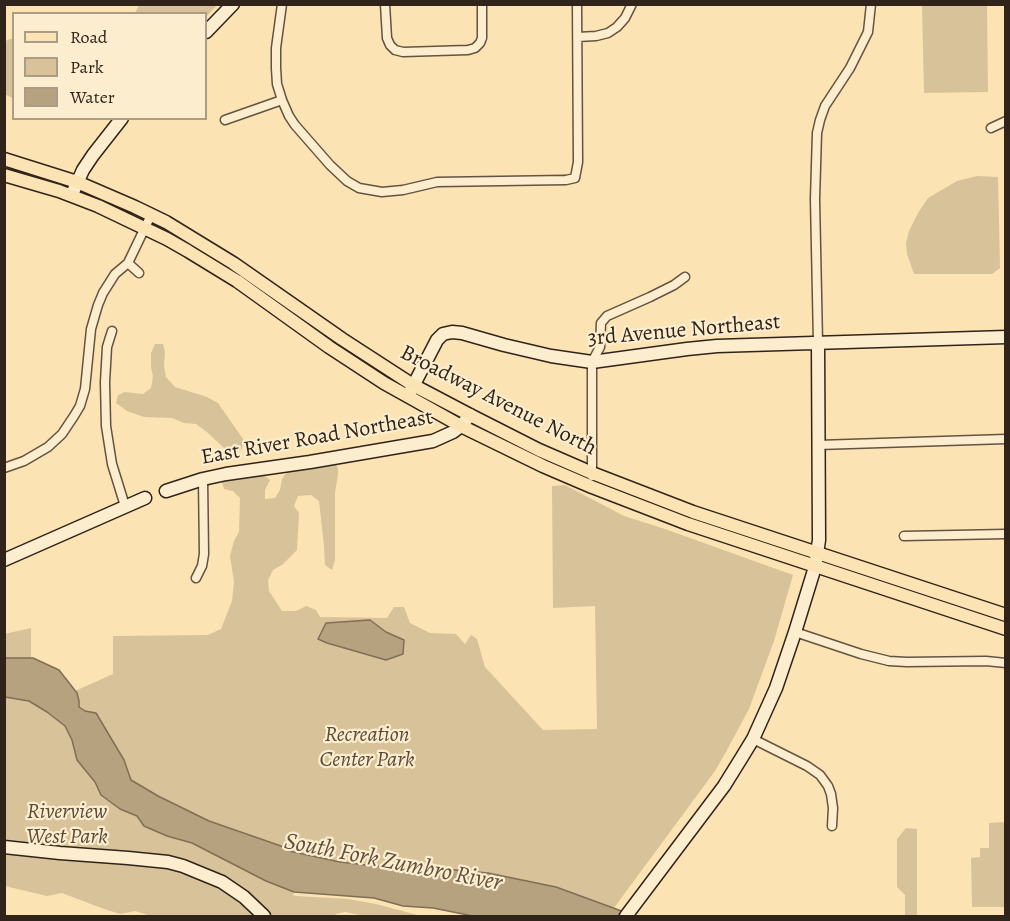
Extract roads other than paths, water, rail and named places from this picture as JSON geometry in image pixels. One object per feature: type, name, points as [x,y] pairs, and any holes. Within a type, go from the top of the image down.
[{"type":"main road","name":"Broadway Avenue North","points":[[4,159],[77,182],[152,215],[187,234],[233,263],[358,351],[413,385],[540,450],[693,512],[818,552],[1004,622]]},
{"type":"main road","name":"Broadway Avenue North","points":[[4,175],[72,195],[113,212],[188,250],[237,281],[328,347],[408,397],[460,426],[592,488],[668,517],[815,567],[1004,622]]},
{"type":"street","points":[[207,31],[233,4]]},
{"type":"street","points":[[282,4],[276,48],[276,68],[282,100],[295,124],[347,181],[359,188],[382,192],[437,182],[575,178],[578,162],[577,4]]},
{"type":"street","points":[[386,4],[387,38],[395,50],[403,52],[476,48],[482,38],[482,4]]},
{"type":"street","points":[[578,37],[608,33],[625,18],[632,4]]},
{"type":"street","points":[[626,916],[724,786],[753,739],[776,688],[815,567],[819,540],[815,199],[817,133],[825,106],[850,69],[868,32],[871,4]]},
{"type":"street","points":[[225,120],[282,100]]},
{"type":"street","points":[[72,195],[98,147],[120,120]]},
{"type":"street","points":[[991,128],[1005,121]]},
{"type":"street","points":[[4,468],[24,461],[48,447],[62,434],[80,406],[85,389],[91,329],[98,305],[115,274],[128,263],[152,215]]},
{"type":"street","points":[[128,263],[139,273]]},
{"type":"street","points":[[592,488],[592,362],[600,347],[601,323],[607,316],[674,285],[685,277]]},
{"type":"street","points":[[112,331],[107,347],[106,426],[112,464],[125,506]]},
{"type":"street","name":"3rd Avenue Northeast","points":[[408,397],[437,340],[448,332],[462,333],[516,348],[592,362],[687,348],[733,345],[1005,337]]},
{"type":"street","name":"East River Road Northeast","points":[[166,491],[203,479],[243,471],[433,441],[446,436],[470,415]]},
{"type":"street","points":[[818,445],[1005,439]]},
{"type":"street","points":[[196,578],[202,566],[204,554],[203,479]]},
{"type":"street","points":[[4,560],[145,498]]},
{"type":"street","points":[[904,536],[1005,534]]},
{"type":"street","points":[[795,632],[889,661],[1005,663]]},
{"type":"street","points":[[753,739],[820,775],[831,794],[832,826]]},
{"type":"street","points":[[4,847],[60,854],[168,862],[222,882],[264,916]]},
{"type":"water","points":[[370,620],[386,632],[404,640],[403,654],[386,660],[318,639],[326,623]]},
{"type":"water","points":[[5,658],[33,658],[59,670],[77,693],[79,707],[96,713],[124,760],[131,780],[209,821],[281,846],[289,851],[340,862],[376,866],[488,873],[556,887],[632,916],[473,916],[433,908],[403,906],[374,898],[294,892],[266,881],[192,843],[144,826],[137,816],[120,809],[101,795],[95,782],[77,760],[72,740],[65,726],[29,701],[5,697]]},
{"type":"park label","name":"Recreation Center Park","points":[[367,748]]},
{"type":"park label","name":"Riverview West Park","points":[[67,826]]},
{"type":"water label","name":"South Fork Zumbro River","points":[[393,863]]}]
